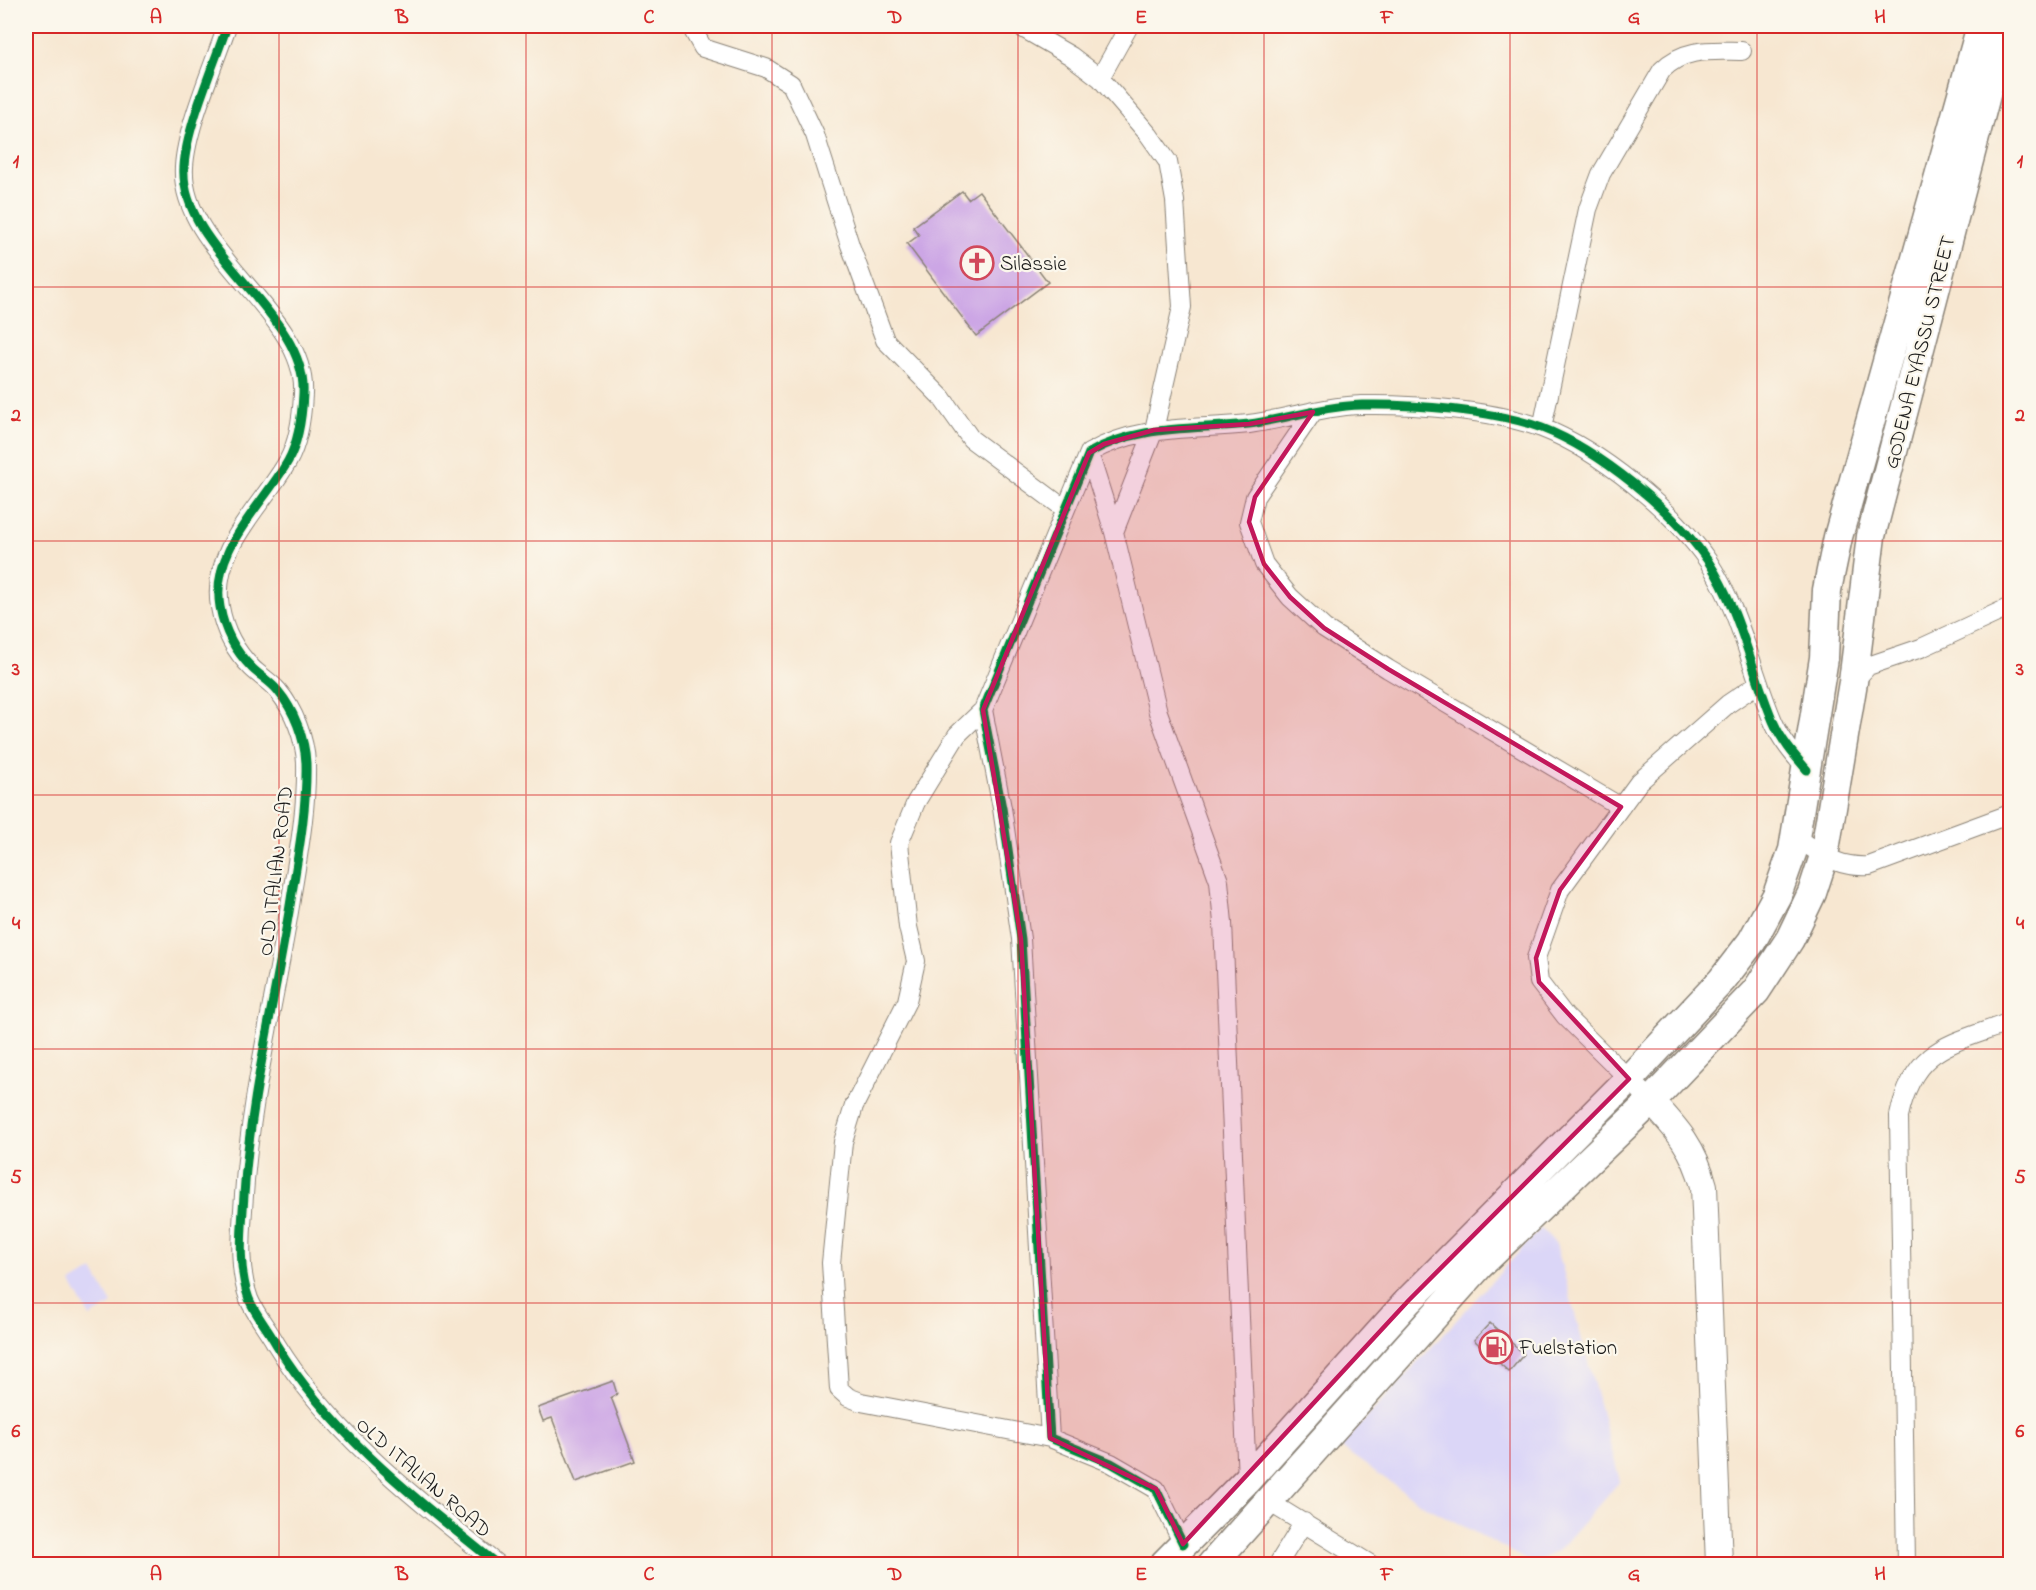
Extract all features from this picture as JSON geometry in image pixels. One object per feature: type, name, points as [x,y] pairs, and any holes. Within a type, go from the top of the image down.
[{"type":"main road","name":"GODENA EYASSU STREET","points":[[1470,1256],[1629,1079],[1722,980],[1742,954],[1785,877],[1796,838],[1807,770],[1824,658],[1827,590],[1838,537],[1981,26]]},
{"type":"main road","name":"GODENA EYASSU STREET","points":[[1470,1256],[1651,1101],[1756,991],[1772,969],[1812,893],[1824,856],[1853,682],[1871,536],[2004,26]]},
{"type":"main road","points":[[1164,1564],[1247,1480],[1409,1300],[1470,1256]]},
{"type":"main road","points":[[1212,1564],[1431,1319],[1470,1256]]},
{"type":"main road","points":[[1409,1300],[1431,1319]]},
{"type":"street","name":"OLD ITALIAN ROAD","points":[[227,26],[192,131],[186,159],[184,169],[190,206],[212,243],[284,332],[304,387],[299,432],[289,459],[230,546],[219,581],[219,603],[224,625],[231,641],[249,666],[279,692],[298,726],[306,759],[304,820],[280,974],[246,1155],[240,1254],[250,1299],[290,1366],[344,1433],[396,1482],[497,1564]]},
{"type":"street","points":[[696,26],[694,32],[703,48],[766,68],[783,76],[795,90],[815,135],[849,245],[890,347],[942,398],[971,439],[1065,509]]},
{"type":"street","points":[[1019,26],[1071,56],[1100,78],[1168,162],[1175,201],[1182,307],[1154,430],[1114,532]]},
{"type":"street","points":[[1100,78],[1129,26]]},
{"type":"street","points":[[1542,428],[1588,209],[1601,174],[1662,70],[1674,59],[1698,50],[1742,51]]},
{"type":"street","points":[[1183,1544],[1156,1489],[1111,1463],[1050,1438],[861,1402],[848,1397],[839,1389],[831,1263],[843,1142],[854,1106],[907,1001],[916,961],[908,927],[899,843],[916,802],[957,735],[983,710],[1089,453],[1104,444],[1154,430],[1249,424],[1360,405],[1439,409],[1542,428],[1566,440],[1624,477],[1680,526],[1708,561],[1728,599],[1774,723],[1786,745],[1807,770]]},
{"type":"street","points":[[1313,412],[1255,497],[1250,522],[1264,564],[1290,597],[1324,628],[1388,669],[1621,807]]},
{"type":"street","points":[[1089,453],[1114,532],[1158,712],[1218,881],[1223,923],[1247,1480]]},
{"type":"street","points":[[1853,682],[1868,666],[1921,648],[2010,607]]},
{"type":"street","points":[[1719,1564],[1704,1186],[1697,1159],[1676,1128],[1565,1016],[1539,982],[1536,958],[1560,890],[1639,782],[1728,704],[1759,683]]},
{"type":"street","points":[[983,710],[1002,808],[1021,939],[1050,1438]]},
{"type":"street","points":[[1796,838],[1824,856],[1850,867],[1869,866],[2010,814]]},
{"type":"street","points":[[1906,1564],[1899,1116],[1911,1077],[1922,1061],[1954,1044],[2010,1022]]},
{"type":"street","points":[[1269,1502],[1370,1564]]},
{"type":"street","points":[[1278,1564],[1304,1522]]},
{"type":"highlighted area","points":[[1313,412],[1255,497],[1249,522],[1264,564],[1290,597],[1324,628],[1388,669],[1621,807],[1560,890],[1536,958],[1539,982],[1629,1079],[1409,1300],[1183,1544],[1156,1489],[1050,1438],[1021,939],[983,710],[1089,453],[1104,444],[1154,430],[1249,424]]},
{"type":"shaded area","points":[[1541,1228],[1556,1244],[1620,1481],[1557,1552],[1532,1563],[1420,1503],[1340,1447]]},
{"type":"shaded area","points":[[93,1270],[112,1304],[90,1317],[71,1283]]},
{"type":"building","name":"Silassie","points":[[962,191],[968,199],[979,191],[1048,282],[976,336],[907,244],[919,235],[913,227]]},
{"type":"building","points":[[1490,1323],[1524,1354],[1509,1372],[1474,1340]]},
{"type":"building","points":[[613,1381],[617,1394],[611,1397],[635,1461],[576,1482],[552,1418],[543,1421],[538,1408]]},
{"type":"cycle path","points":[[227,26],[201,97],[186,151],[184,167],[188,198],[201,227],[286,336],[299,364],[303,394],[299,428],[292,453],[230,547],[219,586],[220,607],[231,640],[240,655],[275,688],[289,707],[301,735],[306,763],[300,845],[258,1082],[247,1158],[242,1234],[245,1286],[255,1310],[298,1377],[349,1436],[436,1515],[497,1564]]},
{"type":"cycle path","points":[[1183,1544],[1156,1489],[1111,1463],[1050,1438],[1021,939],[1002,808],[983,710],[1089,453],[1127,437],[1147,433],[1249,424],[1362,405],[1453,409],[1501,417],[1542,428],[1587,451],[1634,484],[1676,522],[1708,561],[1729,599],[1776,728],[1807,770]]},
{"type":"place","name":"Silassie","points":[[977,263]]},
{"type":"place","name":"Fuelstation","points":[[1496,1347]]}]
